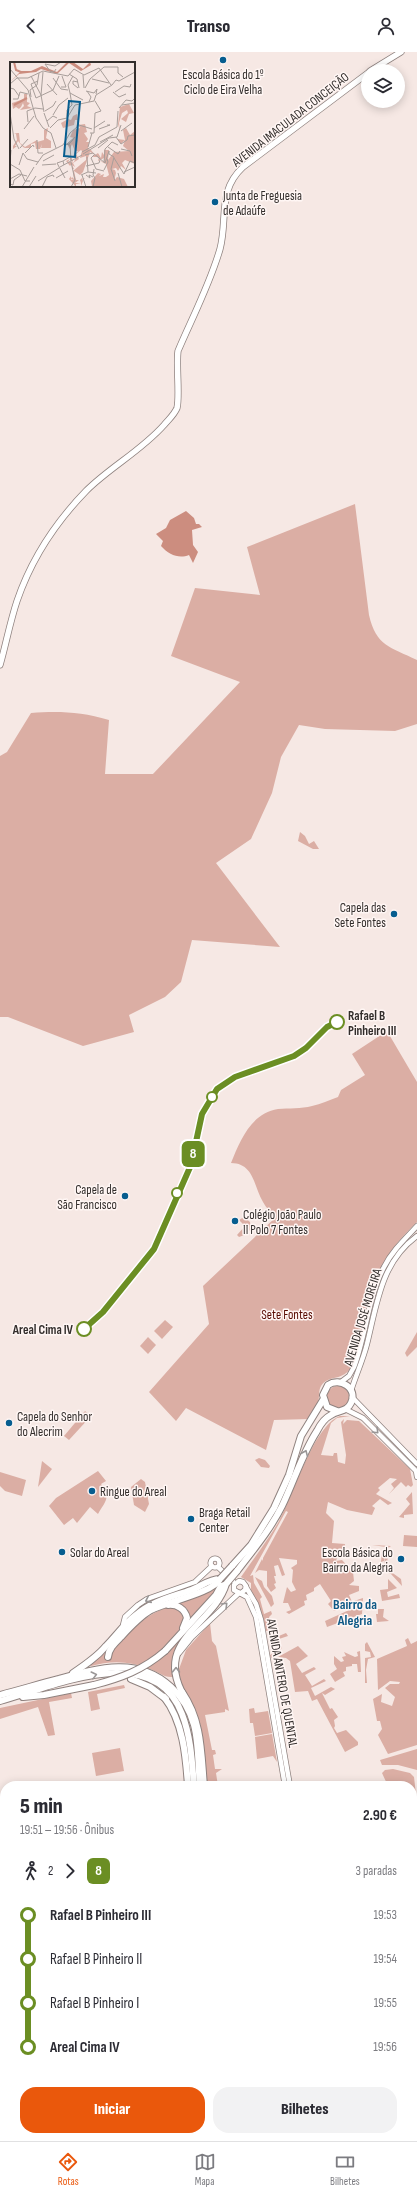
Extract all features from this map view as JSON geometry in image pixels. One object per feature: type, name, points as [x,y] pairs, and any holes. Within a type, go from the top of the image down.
[{"type":"highway","points":[[190,1714],[190,1707],[178,1686],[176,1669],[180,1646],[213,1606],[226,1585],[261,1540],[279,1512],[312,1438],[326,1419],[337,1411],[345,1409],[351,1403],[352,1394],[347,1385],[341,1382],[334,1382],[326,1387],[323,1393],[323,1400],[327,1407],[337,1411]]},
{"type":"highway","points":[[108,1657],[111,1648],[134,1623],[146,1613],[160,1606],[204,1591],[218,1582],[251,1545],[274,1508],[292,1468],[301,1436],[323,1400]]},
{"type":"highway","points":[[67,1676],[88,1663],[105,1648],[136,1614],[158,1601],[220,1579]]},
{"type":"highway","points":[[16,1697],[44,1695],[94,1685],[130,1675],[144,1667],[165,1651],[216,1595],[221,1586],[226,1585]]},
{"type":"highway","points":[[160,1606],[176,1605],[183,1610],[187,1618],[180,1634]]},
{"type":"highway","points":[[0,1695],[109,1666],[129,1666],[145,1670],[162,1679],[175,1690],[190,1714],[194,1725],[194,1781]]},
{"type":"highway","points":[[0,1701],[101,1674],[122,1672],[140,1675],[162,1687],[178,1705],[185,1722],[199,1781]]},
{"type":"highway","points":[[131,1679],[150,1688],[174,1704],[185,1722]]},
{"type":"highway","points":[[178,1686],[189,1702],[198,1722],[204,1781]]},
{"type":"highway","points":[[164,1697],[174,1714],[180,1733],[186,1759],[188,1781]]},
{"type":"main road","name":"AVENIDA IMACULADA CONCEIÇÃO","points":[[382,64],[401,52]]},
{"type":"main road","name":"AVENIDA IMACULADA CONCEIÇÃO","points":[[0,665],[17,599],[36,556],[56,528],[87,490],[137,451],[158,432],[176,408],[178,401],[176,365],[178,351],[220,249],[225,197],[231,180],[243,167],[361,78]]},
{"type":"street","name":"AVENIDA JOSÉ MOREIRA","points":[[341,1382],[351,1374],[359,1355],[374,1294],[383,1269],[394,1251],[417,1226]]},
{"type":"street","name":"AVENIDA JOSÉ MOREIRA","points":[[352,1394],[386,1274],[396,1256],[417,1236]]},
{"type":"street","points":[[352,1394],[417,1464]]},
{"type":"street","points":[[345,1409],[363,1418],[416,1471],[417,1477]]},
{"type":"street","points":[[123,1627],[125,1617],[138,1605],[147,1600],[194,1582],[212,1566],[212,1561],[216,1559],[220,1562],[218,1567]]},
{"type":"street","points":[[178,1654],[192,1637],[246,1587],[243,1582],[235,1583],[218,1567],[212,1566]]},
{"type":"street","name":"AVENIDA ANTERO DE QUENTAL","points":[[235,1583],[234,1590],[248,1598],[256,1617],[287,1781]]},
{"type":"street","name":"AVENIDA ANTERO DE QUENTAL","points":[[246,1587],[256,1604],[261,1620],[287,1781]]},
{"type":"green space","points":[[355,504],[369,615],[372,625],[380,639],[386,644],[417,660],[417,724],[395,731],[325,729],[299,725],[281,757],[272,793],[251,839],[216,863],[280,947],[192,940],[181,982],[165,997],[129,1015],[134,1032],[83,1046],[8,1017],[0,1017],[0,756],[7,752],[31,713],[61,712],[80,714],[109,720],[105,774],[153,774],[240,682],[171,656],[195,588],[260,595],[247,547]]},
{"type":"green space","points":[[300,832],[305,836],[309,844],[314,841],[319,849],[313,849],[298,841]]},
{"type":"green space","name":"Sete Fontes","points":[[387,1031],[417,1082],[417,1222],[395,1246],[387,1257],[379,1273],[374,1285],[352,1366],[344,1374],[324,1382],[321,1386],[316,1409],[309,1419],[274,1420],[266,1450],[186,1408],[176,1421],[149,1392],[209,1324],[203,1286],[276,1217],[264,1204],[249,1171],[239,1164],[231,1163],[238,1146],[254,1122],[269,1112],[278,1109],[308,1107],[338,1097],[341,1090],[365,1075],[352,1054]]},
{"type":"green space","points":[[244,1217],[250,1222],[251,1228],[247,1234],[239,1237],[237,1235],[245,1226],[239,1220]]},
{"type":"green space","points":[[165,1320],[173,1327],[162,1339],[154,1331]]},
{"type":"green space","points":[[417,1332],[417,1347],[407,1357],[405,1353]]},
{"type":"green space","points":[[148,1337],[156,1345],[148,1354],[140,1346]]},
{"type":"green space","points":[[338,1386],[346,1389],[349,1397],[346,1405],[338,1408],[330,1405],[327,1397],[330,1389]]},
{"type":"green space","points":[[85,1411],[91,1416],[69,1440],[64,1436]]},
{"type":"green space","points":[[340,1416],[350,1416],[337,1418],[331,1423],[321,1455],[333,1456],[334,1453],[337,1453],[338,1462],[345,1464],[346,1455],[341,1422],[344,1419],[343,1424],[347,1420],[359,1421],[410,1469],[413,1485],[411,1487],[408,1485],[406,1487],[401,1482],[389,1494],[394,1488],[391,1484],[397,1479],[390,1478],[378,1488],[380,1490],[376,1494],[392,1503],[388,1505],[380,1499],[372,1506],[375,1508],[372,1515],[347,1510],[328,1502],[326,1513],[334,1521],[332,1543],[345,1544],[344,1552],[339,1551],[336,1561],[342,1560],[353,1572],[354,1581],[349,1585],[359,1586],[359,1591],[349,1595],[353,1604],[334,1611],[328,1604],[331,1601],[320,1584],[314,1588],[314,1591],[306,1595],[307,1600],[304,1601],[305,1605],[289,1614],[286,1612],[291,1610],[288,1603],[283,1603],[287,1587],[291,1592],[296,1590],[292,1582],[293,1570],[291,1568],[297,1564],[297,1560],[279,1558],[285,1575],[282,1576],[278,1565],[274,1566],[276,1583],[274,1584],[276,1588],[271,1592],[267,1586],[267,1571],[259,1570],[255,1573],[262,1559],[263,1561],[263,1558],[288,1512],[286,1511],[250,1576],[253,1575],[254,1583],[262,1597],[260,1599],[264,1614],[271,1611],[272,1614],[269,1617],[270,1621],[267,1622],[270,1630],[266,1631],[259,1605],[251,1591],[251,1583],[241,1577],[279,1521],[305,1462],[321,1433],[330,1422]]},
{"type":"green space","points":[[259,1458],[265,1460],[270,1466],[269,1468],[261,1467],[255,1460]]},
{"type":"green space","points":[[42,1461],[52,1469],[38,1487]]},
{"type":"green space","points":[[98,1471],[106,1481],[101,1484],[107,1496],[98,1514],[90,1507],[77,1523],[73,1518],[64,1525],[49,1506],[56,1498]]},
{"type":"green space","points":[[0,1472],[26,1480],[22,1496],[5,1491],[0,1486]]},
{"type":"green space","points":[[141,1479],[145,1482],[149,1504],[145,1512],[134,1505],[131,1487]]},
{"type":"green space","points":[[412,1492],[413,1514],[404,1515],[404,1518],[399,1517],[410,1504],[406,1499]]},
{"type":"green space","points":[[404,1535],[417,1536],[417,1547],[403,1546]]},
{"type":"green space","points":[[372,1545],[391,1546],[388,1548],[387,1569],[401,1579],[402,1586],[391,1574],[384,1571],[385,1556],[384,1561],[381,1562],[382,1551],[385,1551],[386,1547]]},
{"type":"green space","points":[[255,1577],[262,1581],[264,1587],[272,1596],[274,1604],[271,1607]]},
{"type":"green space","points":[[388,1579],[397,1588],[387,1592],[388,1597],[399,1594],[400,1598],[382,1601],[380,1590],[388,1589]]},
{"type":"green space","points":[[223,1581],[190,1619],[187,1609],[178,1602]]},
{"type":"green space","points":[[363,1598],[362,1614],[327,1627],[325,1621],[358,1606],[354,1601]]},
{"type":"green space","points":[[168,1607],[178,1610],[183,1614],[184,1619],[178,1631],[163,1648],[167,1653],[203,1614],[173,1667],[173,1677],[167,1677],[136,1664],[113,1662],[91,1666],[90,1664],[106,1650],[106,1654],[112,1650],[141,1621]]},
{"type":"green space","points":[[378,1609],[384,1609],[383,1617],[389,1621],[377,1622],[376,1614],[378,1614]]},
{"type":"green space","points":[[210,1623],[212,1641],[216,1646],[229,1711],[225,1709],[225,1712],[205,1715],[212,1750],[215,1750],[216,1754],[213,1755],[215,1769],[222,1769],[216,1773],[217,1781],[206,1781],[201,1727],[196,1711],[183,1689],[179,1678],[179,1669],[186,1650]]},
{"type":"green space","points":[[286,1633],[288,1636],[273,1641],[278,1648],[281,1646],[282,1648],[271,1658],[270,1655],[276,1652],[269,1640]]},
{"type":"green space","points":[[408,1638],[411,1644],[417,1641],[417,1745],[388,1754],[378,1735],[382,1729],[380,1721],[377,1721],[373,1699],[382,1694],[381,1702],[392,1706],[395,1697],[385,1688],[390,1684],[399,1684],[400,1682],[390,1681],[378,1690],[377,1659],[407,1646],[405,1640]]},
{"type":"green space","points":[[367,1642],[375,1657],[368,1659],[366,1670],[367,1683],[365,1683],[365,1658],[371,1657],[370,1652],[365,1651],[365,1644]]},
{"type":"green space","points":[[298,1646],[308,1656],[296,1664],[302,1673],[314,1667],[316,1669],[305,1675],[312,1686],[324,1679],[326,1681],[311,1688],[315,1696],[331,1687],[335,1689],[325,1695],[322,1693],[330,1709],[332,1708],[338,1717],[334,1720],[334,1728],[337,1733],[346,1730],[358,1742],[358,1745],[345,1752],[317,1699],[312,1701],[308,1691],[295,1692],[290,1661],[286,1658],[278,1657]]},
{"type":"green space","points":[[360,1651],[361,1672],[358,1672],[357,1664],[352,1664],[352,1666],[346,1667],[346,1671],[343,1672],[345,1676],[335,1682],[330,1674],[337,1669],[334,1664],[334,1656],[341,1662],[344,1661],[342,1657],[346,1656],[344,1652],[355,1657],[358,1656],[357,1652]]},
{"type":"green space","points":[[124,1685],[125,1688],[97,1694],[100,1709],[91,1711],[88,1692]]},
{"type":"green space","points":[[71,1693],[72,1698],[49,1702],[55,1735],[48,1736],[38,1707],[0,1719],[0,1708]]},
{"type":"green space","points":[[254,1708],[255,1713],[268,1711],[272,1733],[255,1736],[253,1723],[250,1723],[249,1709]]},
{"type":"green space","points":[[272,1734],[277,1762],[273,1756],[257,1759],[255,1737]]},
{"type":"green space","points":[[120,1748],[124,1771],[96,1776],[92,1753]]},
{"type":"green space","points":[[417,1749],[417,1770],[398,1765],[382,1765],[380,1760]]},
{"type":"green space","points":[[393,1769],[410,1773],[414,1777],[414,1781],[386,1781],[382,1773],[385,1770]]},
{"type":"shaded area","points":[[186,511],[194,518],[196,524],[199,524],[202,527],[192,530],[193,545],[198,552],[193,563],[189,555],[182,557],[167,552],[161,546],[163,541],[156,534],[166,528],[170,520]]},
{"type":"bus line","name":"8","points":[[84,1329],[103,1312],[133,1273],[154,1249],[164,1228],[174,1198],[191,1165],[202,1114],[217,1089],[228,1080],[235,1077],[294,1056],[306,1048],[327,1027],[337,1022]]},
{"type":"place","name":"Escola Básica do 1º Ciclo de Eira Velha","points":[[223,60]]},
{"type":"place","name":"Junta de Freguesia de Adaúfe","points":[[215,202]]},
{"type":"place","name":"Capela das Sete Fontes","points":[[394,914]]},
{"type":"place","name":"Rafael B Pinheiro III","points":[[337,1022]]},
{"type":"place","name":"Capela de São Francisco","points":[[125,1196]]},
{"type":"place","name":"Colégio João Paulo II Polo 7 Fontes","points":[[235,1221]]},
{"type":"place","name":"Areal Cima IV","points":[[84,1329]]},
{"type":"place","name":"Capela do Senhor do Alecrim","points":[[9,1423]]},
{"type":"place","name":"Ringue do Areal","points":[[92,1491]]},
{"type":"place","name":"Braga Retail Center","points":[[191,1519]]},
{"type":"place","name":"Solar do Areal","points":[[62,1552]]},
{"type":"place","name":"Escola Básica do Bairro da Alegria","points":[[401,1559]]},
{"type":"district","name":"Bairro da Alegria","points":[[355,1612]]}]
